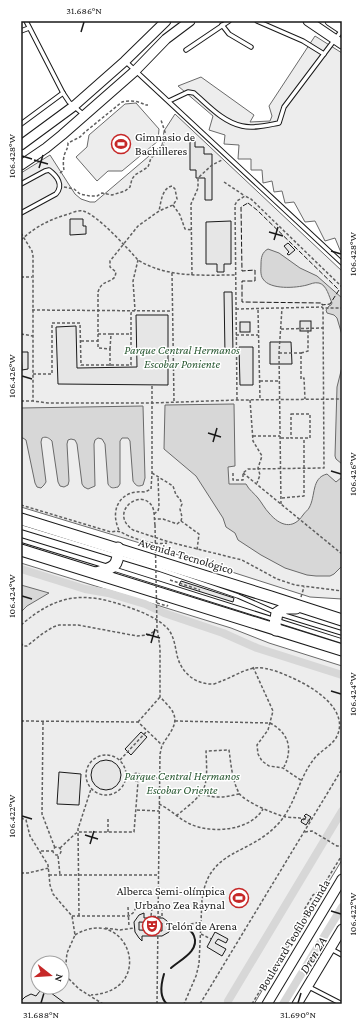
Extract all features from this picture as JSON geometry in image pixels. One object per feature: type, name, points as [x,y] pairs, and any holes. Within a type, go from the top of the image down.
[{"type":"main road","name":"Avenida Tecnológico","points":[[21,519],[118,553],[271,597],[301,602],[342,620]]},
{"type":"main road","points":[[21,550],[96,573],[276,621],[342,650]]},
{"type":"main road","points":[[96,573],[111,568],[117,563],[118,553]]},
{"type":"main road","points":[[276,621],[284,608],[301,602]]},
{"type":"street","points":[[21,145],[74,106],[166,21]]},
{"type":"street","points":[[21,165],[46,148],[135,71],[166,39],[190,21]]},
{"type":"street","points":[[308,21],[339,42]]},
{"type":"street","points":[[330,21],[342,30]]},
{"type":"street","name":"Boulevard Teofilo Borunda","points":[[267,1004],[342,879]]},
{"type":"street","points":[[297,1004],[342,929]]},
{"type":"lane","points":[[26,21],[63,93],[84,115]]},
{"type":"lane","points":[[186,50],[229,21]]},
{"type":"lane","points":[[257,21],[303,41],[324,54]]},
{"type":"lane","points":[[222,25],[229,34],[251,47]]},
{"type":"lane","points":[[21,31],[29,28]]},
{"type":"lane","points":[[169,101],[188,92],[194,93],[224,119],[243,127],[258,127],[279,123],[284,107],[324,54],[339,42],[342,30]]},
{"type":"lane","points":[[125,60],[135,71],[342,263]]},
{"type":"lane","points":[[21,124],[63,93]]},
{"type":"lane","points":[[21,184],[48,170],[55,176],[60,186],[59,191],[56,194],[21,213]]},
{"type":"lane","points":[[21,527],[118,553],[159,569],[238,596],[276,621],[342,633]]},
{"type":"lane","points":[[21,540],[342,641]]},
{"type":"lane","points":[[330,949],[342,955]]},
{"type":"lane","points":[[308,986],[342,1004]]},
{"type":"path","points":[[55,176],[64,170],[63,164],[68,143],[80,137],[124,101],[140,102],[148,105]]},
{"type":"path","points":[[60,186],[74,189],[80,194],[90,196],[97,196],[102,193],[112,196],[125,191],[130,187],[132,179],[148,167],[151,158],[162,149],[166,137],[161,120]]},
{"type":"path","points":[[192,275],[191,204],[198,188],[198,178],[212,165],[228,157]]},
{"type":"path","points":[[224,182],[251,199],[342,288]]},
{"type":"path","points":[[110,349],[98,348],[97,297],[99,289],[105,282],[112,280],[115,277],[116,272],[111,269],[109,264],[110,261],[138,226],[160,211],[173,205],[176,199],[175,188],[172,186],[165,190],[160,211]]},
{"type":"path","points":[[237,400],[235,205],[237,201],[245,196]]},
{"type":"path","points":[[173,205],[180,214],[185,229],[192,230]]},
{"type":"path","points":[[21,240],[51,219],[79,211],[85,211],[96,218],[138,260],[144,264],[172,273],[192,275],[235,274]]},
{"type":"path","points":[[21,233],[32,251],[33,256],[33,401]]},
{"type":"path","points":[[33,374],[52,374],[52,323],[80,323],[81,365],[131,365],[131,313],[134,310],[133,281],[138,260]]},
{"type":"path","points":[[172,273],[174,401]]},
{"type":"path","points":[[21,277],[32,276]]},
{"type":"path","points":[[281,504],[280,353],[282,308]]},
{"type":"path","points":[[243,472],[248,469],[258,468],[324,468],[324,308]]},
{"type":"path","points":[[236,309],[342,308]]},
{"type":"path","points":[[258,309],[260,400]]},
{"type":"path","points":[[32,310],[172,311]]},
{"type":"path","points":[[281,328],[323,328]]},
{"type":"path","points":[[280,353],[301,353],[308,351],[308,328]]},
{"type":"path","points":[[21,334],[33,336]]},
{"type":"path","points":[[98,334],[131,334]]},
{"type":"path","points":[[110,366],[111,334]]},
{"type":"path","points":[[236,335],[258,335]]},
{"type":"path","points":[[81,341],[98,341]]},
{"type":"path","points":[[301,353],[301,379],[304,378],[305,400]]},
{"type":"path","points":[[260,381],[280,381]]},
{"type":"path","points":[[152,385],[151,489],[148,492],[132,492],[120,501],[116,509],[115,517],[119,530],[127,535],[151,543],[158,544],[169,542]]},
{"type":"path","points":[[21,400],[48,403],[152,403],[174,401],[342,399]]},
{"type":"path","points":[[250,400],[252,436],[254,444],[262,456],[258,468],[260,476],[257,483]]},
{"type":"path","points":[[252,436],[291,438],[310,438],[310,414],[291,414],[291,438]]},
{"type":"path","points":[[281,498],[304,496],[304,438]]},
{"type":"path","points":[[233,473],[233,480],[243,480],[243,472]]},
{"type":"path","points":[[243,472],[342,554]]},
{"type":"path","points":[[152,473],[173,486],[176,495],[182,504],[180,509],[182,518],[181,521]]},
{"type":"path","points":[[154,514],[158,511],[159,506],[158,476]]},
{"type":"path","points":[[138,722],[160,697],[160,648],[157,630],[157,603],[155,549],[155,525],[154,514],[152,506],[144,500],[137,499],[132,501],[127,506],[124,513],[124,520],[128,527],[134,530],[169,542],[197,550],[242,560],[283,582],[304,587],[342,591]]},
{"type":"path","points":[[21,505],[110,532],[119,530]]},
{"type":"path","points":[[154,519],[163,519],[177,524],[181,521]]},
{"type":"path","points":[[181,521],[199,534],[197,550]]},
{"type":"path","points":[[145,546],[155,549]]},
{"type":"path","points":[[301,602],[304,587]]},
{"type":"path","points":[[21,625],[38,611],[62,600],[80,597],[104,599],[135,609],[161,622],[169,630],[180,664],[190,677],[197,682],[207,685],[214,684],[253,667],[270,669],[281,672],[307,686],[330,703],[339,718],[339,728],[334,740],[314,758],[285,817],[270,832],[251,845],[227,856],[212,870],[207,879],[203,890],[199,964],[196,976],[184,1004]]},
{"type":"path","points":[[157,603],[167,606]]},
{"type":"path","points":[[21,643],[23,646],[27,646],[42,634],[59,625],[89,626],[137,636],[148,634],[157,630]]},
{"type":"path","points":[[253,667],[273,709],[268,730],[257,745],[258,754],[262,761],[269,766],[284,768],[302,781]]},
{"type":"path","points":[[157,1004],[160,754],[162,745],[174,727],[175,721],[171,709],[160,697]]},
{"type":"path","points":[[21,721],[138,722],[162,745]]},
{"type":"path","points":[[175,721],[270,723],[281,732],[290,747],[284,768]]},
{"type":"path","points":[[43,722],[42,814],[55,848]]},
{"type":"path","points":[[120,760],[147,731]]},
{"type":"path","points":[[176,816],[201,794],[207,777],[206,751],[229,750],[233,776],[239,794],[264,809],[285,817],[301,818],[310,822]]},
{"type":"path","points":[[109,755],[115,756],[120,760],[127,772],[124,785],[119,790],[107,795],[91,789],[87,780],[87,773],[92,761],[97,757],[109,755]]},
{"type":"path","points":[[200,1004],[342,769]]},
{"type":"path","points":[[138,782],[133,779],[134,774],[138,773],[141,778]]},
{"type":"path","points":[[207,777],[213,779],[233,776]]},
{"type":"path","points":[[141,778],[159,778]]},
{"type":"path","points":[[55,848],[60,848],[78,832],[134,832],[138,782],[141,778]]},
{"type":"path","points":[[78,916],[78,829],[91,789]]},
{"type":"path","points":[[201,794],[215,798],[223,798],[239,794]]},
{"type":"path","points":[[159,804],[191,824],[205,828],[223,829],[245,824],[264,809]]},
{"type":"path","points":[[136,810],[159,810]]},
{"type":"path","points":[[21,818],[26,820],[30,836],[49,868],[53,894],[72,916],[75,936],[67,953],[66,972],[69,979],[74,985],[102,1004]]},
{"type":"path","points":[[108,818],[108,832]]},
{"type":"path","points":[[21,821],[21,855]]},
{"type":"path","points":[[304,832],[312,830],[336,846],[342,846]]},
{"type":"path","points":[[60,848],[61,853],[58,856],[60,875]]},
{"type":"path","points":[[40,851],[53,851]]},
{"type":"path","points":[[53,851],[54,854],[58,856]]},
{"type":"path","points":[[252,1004],[305,916],[304,910],[313,895],[320,891],[342,855]]},
{"type":"path","points":[[21,873],[28,873],[49,868]]},
{"type":"path","points":[[50,876],[129,874],[158,875]]},
{"type":"path","points":[[152,908],[151,916],[162,916],[162,904],[158,904]]},
{"type":"path","points":[[128,907],[129,928]]},
{"type":"path","points":[[72,916],[129,916],[136,908],[157,908]]},
{"type":"path","points":[[171,928],[201,922]]},
{"type":"path","points":[[75,936],[88,929],[103,928],[120,930],[134,928]]},
{"type":"path","points":[[89,995],[105,994],[113,991],[124,981],[128,972],[130,958],[124,943],[112,932],[103,928]]},
{"type":"path","points":[[201,934],[211,939]]},
{"type":"shaded area","points":[[315,36],[342,53],[342,255],[335,238],[325,241],[315,221],[305,222],[294,202],[285,203],[282,191],[274,192],[272,181],[263,183],[262,170],[251,170],[251,159],[238,159],[239,145],[224,144],[225,135],[209,130],[213,116],[178,86],[201,77],[254,115],[250,122],[270,121],[272,116],[269,106]]},
{"type":"shaded area","name":"Gimnasio de Bachilleres","points":[[136,103],[159,129],[158,141],[122,171],[108,171],[97,181],[76,157],[87,147],[89,135],[125,104]]},
{"type":"shaded area","name":"Parque Central Hermanos Escobar Poniente","points":[[175,114],[342,271],[342,599],[310,597],[21,507],[21,173],[50,155],[75,194],[81,199],[95,202],[162,145],[164,131]]},
{"type":"shaded area","points":[[268,249],[279,253],[300,268],[317,276],[342,298],[342,335],[337,318],[334,315],[327,313],[326,310],[332,303],[326,289],[322,284],[316,283],[296,287],[277,287],[266,283],[261,274],[261,260],[263,253]]},
{"type":"shaded area","points":[[342,367],[342,464],[336,459],[335,456],[337,387]]},
{"type":"shaded area","points":[[234,404],[235,466],[228,467],[229,484],[246,484],[278,521],[291,524],[299,520],[309,508],[316,483],[322,476],[327,474],[336,482],[342,477],[342,566],[334,574],[330,576],[307,575],[285,568],[238,540],[235,533],[226,527],[223,518],[196,476],[164,449],[165,405]]},
{"type":"shaded area","points":[[143,406],[145,478],[143,485],[137,486],[133,481],[130,441],[128,438],[122,438],[120,441],[120,484],[118,487],[110,487],[108,484],[105,444],[102,439],[98,438],[95,440],[94,444],[95,486],[88,489],[82,484],[77,444],[75,440],[71,439],[68,440],[67,444],[69,481],[68,485],[64,487],[60,486],[58,482],[52,441],[45,437],[42,438],[41,442],[46,482],[41,488],[37,487],[26,440],[21,438],[21,408]]},
{"type":"shaded area","name":"Parque Central Hermanos Escobar Oriente","points":[[21,563],[231,628],[269,643],[342,666],[342,860],[322,893],[316,896],[311,904],[307,916],[254,1004],[21,1004]]},
{"type":"shaded area","points":[[21,585],[49,593],[27,606],[21,612]]},
{"type":"building","points":[[190,139],[195,139],[195,147],[204,147],[204,154],[212,154],[212,200],[205,200],[205,178],[196,178],[196,170],[190,170]]},
{"type":"building","points":[[70,219],[83,219],[83,226],[86,226],[86,234],[70,235]]},
{"type":"building","points":[[231,221],[231,264],[224,264],[224,272],[217,272],[217,264],[206,264],[206,222]]},
{"type":"building","points":[[288,243],[295,250],[289,255],[287,254],[289,252],[284,246]]},
{"type":"building","points":[[224,292],[232,292],[233,354],[225,354]]},
{"type":"building","points":[[136,315],[168,315],[168,385],[58,384],[56,327],[76,326],[77,368],[137,367]]},
{"type":"building","points":[[300,321],[311,321],[311,331],[300,331]]},
{"type":"building","points":[[240,322],[250,322],[250,332],[240,332]]},
{"type":"building","points":[[270,342],[291,342],[292,364],[270,364]]},
{"type":"building","points":[[239,347],[253,347],[253,385],[240,385]]},
{"type":"building","points":[[21,352],[28,352],[28,369],[22,370]]},
{"type":"building","points":[[181,581],[234,598],[233,602],[179,585]]},
{"type":"building","points":[[141,732],[147,737],[131,755],[125,749]]},
{"type":"building","points":[[106,760],[117,764],[121,775],[117,786],[106,790],[95,786],[91,775],[95,764]]},
{"type":"building","points":[[59,772],[81,774],[79,805],[57,804]]},
{"type":"building","points":[[306,814],[311,817],[306,825],[301,822],[302,819],[305,819],[306,817],[304,816]]},
{"type":"building","name":"Telón de Arena","points":[[144,913],[144,918],[163,918],[167,921],[171,928],[169,932],[162,936],[142,936],[142,941],[135,932],[134,922],[139,915]]},
{"type":"building","points":[[139,922],[162,923],[162,931],[139,930]]},
{"type":"building","points":[[215,932],[228,939],[226,943],[218,939],[215,943],[226,949],[222,956],[207,947]]},
{"type":"building","points":[[30,994],[36,996],[54,995],[66,1004],[21,1004],[21,1001],[25,997]]},
{"type":"waterway","points":[[21,569],[85,589],[108,593],[145,604],[164,613],[223,633],[257,648],[342,675]]},
{"type":"waterway","points":[[228,1001],[342,811]]},
{"type":"waterway","name":"Dren 2A","points":[[283,1004],[342,907]]},
{"type":"fence","points":[[248,203],[339,290],[330,304],[242,302],[242,281],[255,281],[255,270],[242,271],[241,207],[248,203]]},
{"type":"wall","points":[[171,968],[188,955],[194,946],[194,936],[190,930],[185,927]]},
{"type":"wall","points":[[164,974],[162,994],[164,1001],[167,1004]]},
{"type":"place","name":"Gimnasio de Bachilleres","points":[[121,144]]},
{"type":"place","name":"Alberca Semi-olímpica Urbano Zea Raynal","points":[[239,898]]},
{"type":"place","name":"Telón de Arena","points":[[152,926]]}]
